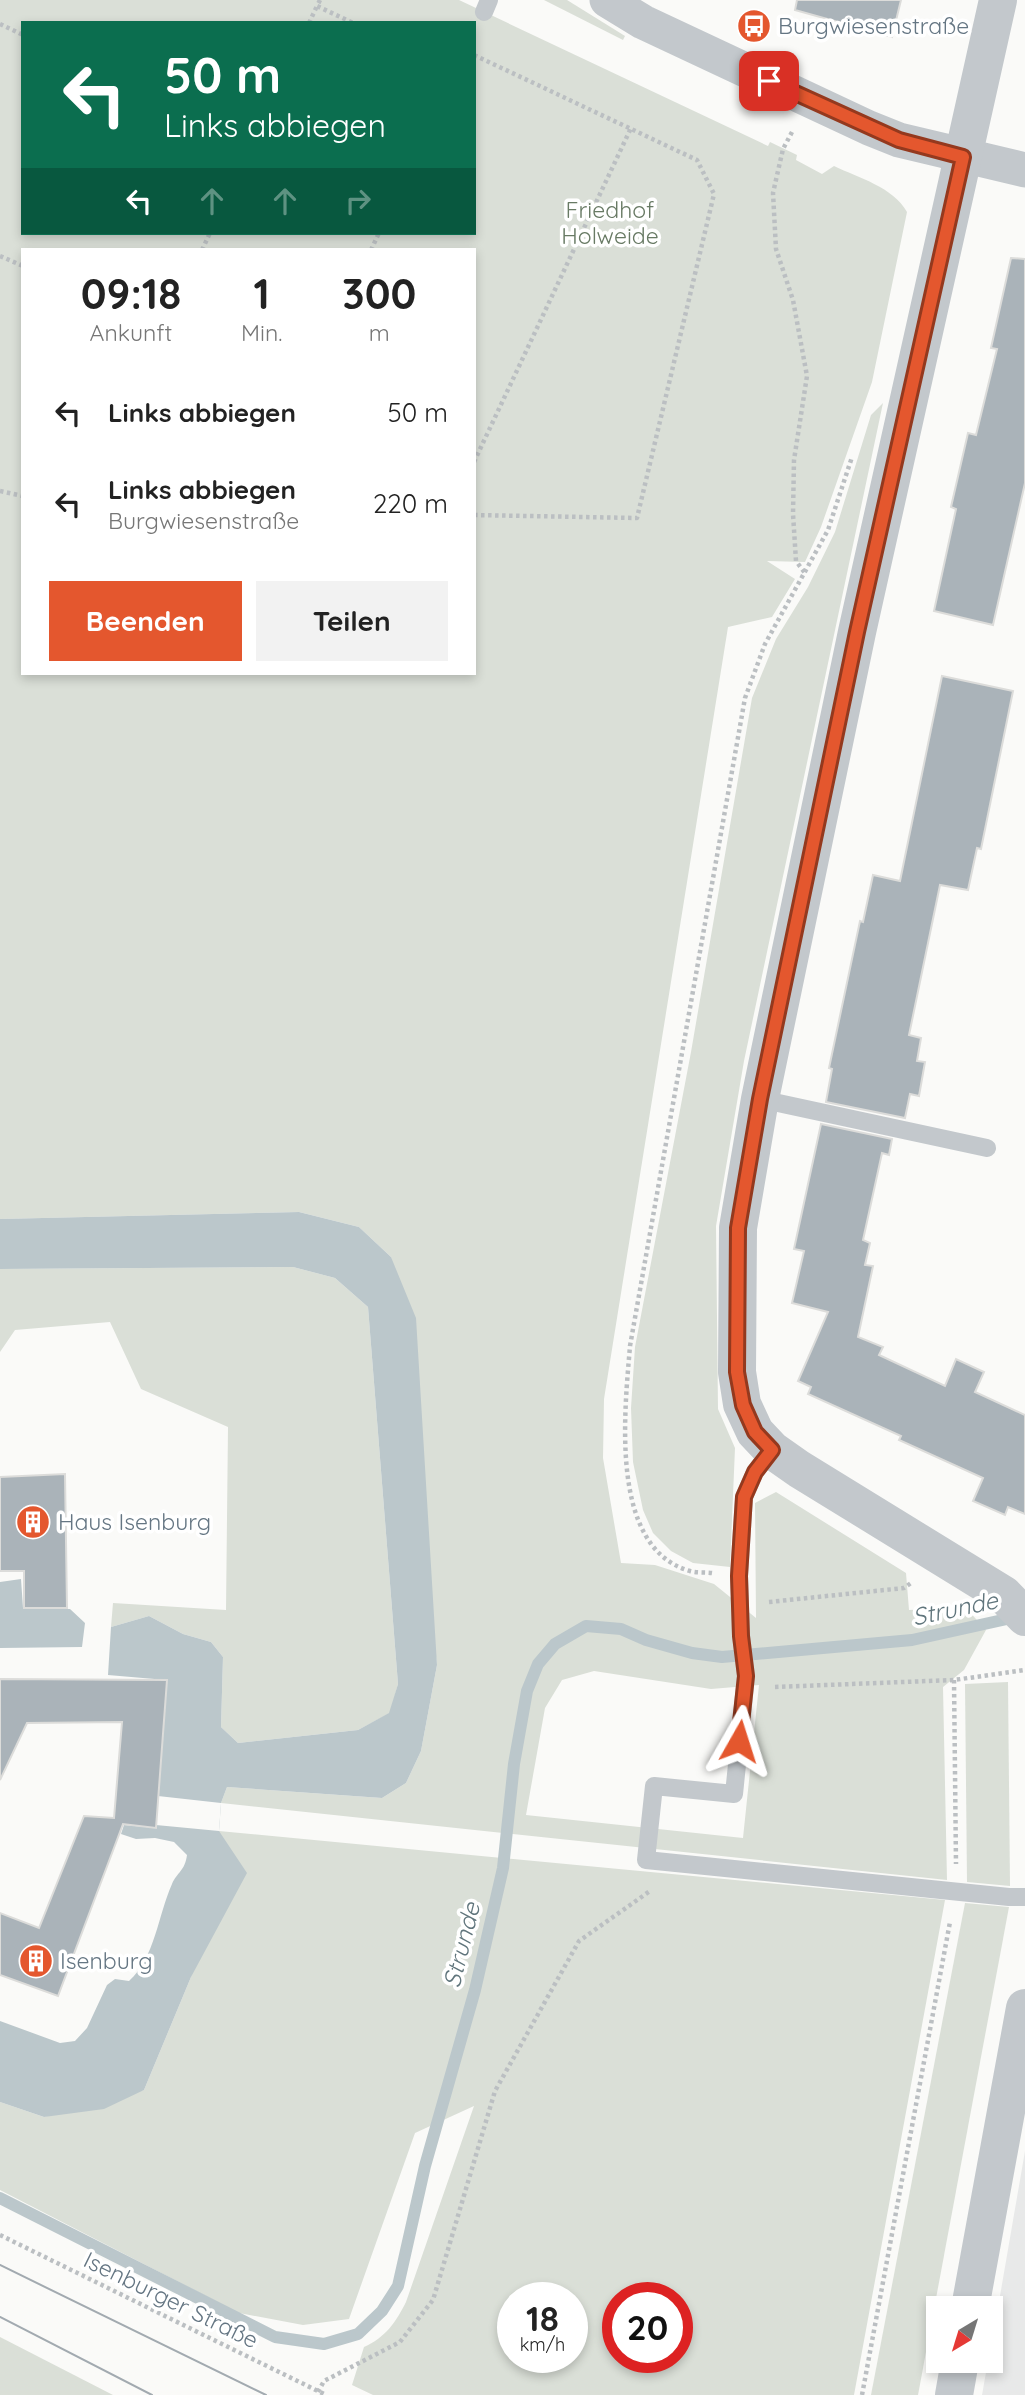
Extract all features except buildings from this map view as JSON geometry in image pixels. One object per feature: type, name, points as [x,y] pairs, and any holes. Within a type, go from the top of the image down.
[{"type":"street","points":[[607,0],[643,22],[899,140],[1025,170]]},
{"type":"street","points":[[998,0],[857,632],[760,1099],[738,1228],[737,1372],[743,1405],[755,1432],[772,1450],[1004,1595],[1021,1612]]},
{"type":"street","points":[[972,2296],[1025,2008]]},
{"type":"street","points":[[954,2395],[958,2373]]},
{"type":"lane","points":[[760,1099],[988,1148]]},
{"type":"lane","points":[[772,1450],[755,1472],[744,1497],[739,1576],[746,1682],[733,1794],[654,1786],[646,1860],[1025,1897]]},
{"type":"path","points":[[310,21],[320,0]]},
{"type":"path","points":[[317,6],[349,21]]},
{"type":"path","points":[[0,24],[21,34]]},
{"type":"path","points":[[476,56],[697,160],[714,194],[637,518],[476,515]]},
{"type":"path","points":[[806,574],[796,561],[793,514],[794,460],[807,376],[793,300],[776,249],[773,193],[783,149],[807,99]]},
{"type":"path","points":[[476,458],[631,128]]},
{"type":"path","points":[[0,256],[21,265]]},
{"type":"path","points":[[739,1576],[689,1571],[665,1558],[647,1537],[636,1513],[625,1464],[625,1407],[630,1346],[745,698],[765,644],[828,530],[853,453]]},
{"type":"path","points":[[0,491],[21,496]]},
{"type":"path","points":[[740,1605],[904,1588],[944,1558]]},
{"type":"path","points":[[746,1682],[954,1680],[1025,1670]]},
{"type":"path","points":[[862,2395],[956,1891],[954,1680]]},
{"type":"path","points":[[318,2392],[324,2381],[400,2342],[433,2300],[495,2091],[579,1941],[688,1864]]},
{"type":"path","name":"Isenburger Straße","points":[[0,2235],[326,2395]]},
{"type":"shaded area","points":[[299,1212],[359,1227],[391,1257],[416,1318],[437,1665],[421,1751],[406,1783],[382,1798],[227,1787],[221,1803],[219,1831],[247,1873],[191,1977],[144,2090],[104,2109],[44,2117],[0,2102],[0,2021],[60,2043],[75,2041],[87,2028],[107,1985],[115,1979],[129,1981],[145,1961],[167,1896],[185,1865],[187,1855],[174,1842],[155,1838],[136,1839],[121,1834],[124,1825],[156,1828],[166,1680],[108,1675],[111,1627],[149,1616],[183,1634],[211,1642],[223,1657],[221,1727],[238,1743],[358,1730],[389,1713],[398,1684],[368,1307],[335,1278],[293,1267],[0,1269],[0,1219]]},
{"type":"shaded area","points":[[21,1579],[23,1608],[70,1609],[85,1623],[82,1647],[0,1648],[0,1582]]},
{"type":"shaded area","points":[[1025,2151],[1025,2395],[982,2395],[986,2373],[1003,2373],[1003,2296],[1000,2296]]},
{"type":"green space","name":"Friedhof Holweide","points":[[0,0],[459,0],[768,146],[770,142],[797,155],[796,160],[822,174],[834,166],[875,184],[901,203],[907,212],[872,382],[821,527],[805,562],[767,561],[795,579],[772,617],[728,627],[604,1399],[603,1458],[621,1563],[655,1565],[714,1584],[756,1618],[755,1503],[776,1492],[906,1573],[909,1610],[965,1607],[986,1630],[964,1670],[943,1687],[947,1880],[221,1803],[227,1787],[382,1798],[406,1783],[421,1751],[437,1665],[391,1257],[359,1227],[299,1212],[0,1219]],"holes":[[[594,1671],[711,1689],[759,1685],[743,1838],[526,1815],[545,1708],[562,1680]]]},
{"type":"green space","points":[[544,0],[567,0],[625,36],[623,40]]},
{"type":"green space","points":[[883,403],[744,1061],[716,1226],[718,1409],[735,1448],[730,1567],[693,1563],[671,1551],[653,1533],[643,1510],[633,1462],[631,1408],[635,1347],[691,1052],[752,698],[776,639],[808,587],[835,532],[871,415]]},
{"type":"green space","points":[[293,1267],[335,1278],[368,1307],[398,1684],[390,1713],[358,1730],[238,1743],[221,1727],[223,1657],[211,1642],[183,1634],[149,1616],[111,1627],[113,1603],[226,1610],[228,1427],[141,1389],[110,1322],[15,1330],[0,1352],[0,1269]]},
{"type":"green space","points":[[1008,1682],[1010,1886],[967,1882],[965,1684]]},
{"type":"green space","points":[[219,1831],[945,1900],[854,2395],[373,2395],[352,2385],[364,2347],[389,2329],[406,2302],[474,2106],[415,2133],[349,2319],[303,2325],[239,2313],[0,2190],[0,2102],[44,2117],[144,2090],[191,1977]]},
{"type":"green space","points":[[965,1903],[1009,1907],[936,2296],[926,2296],[926,2352],[918,2395],[871,2395]]},
{"type":"green space","points":[[0,2337],[113,2395],[0,2395]]},
{"type":"pier","points":[[158,1796],[221,1803],[219,1831],[156,1825]]},
{"type":"waterway","name":"Strunde","points":[[0,2198],[275,2337],[324,2344],[358,2334],[382,2311],[398,2286],[425,2166],[475,1990],[503,1868],[514,1764],[527,1691],[538,1664],[555,1644],[586,1626],[621,1629],[646,1640],[692,1653],[722,1657],[912,1640],[1016,1617]]},
{"type":"tram line","points":[[0,2265],[266,2395]]},
{"type":"tram line","points":[[0,2317],[152,2395]]},
{"type":"place","name":"Burgwiesenstraße","points":[[754,26]]},
{"type":"place","name":"Haus Isenburg","points":[[33,1522]]},
{"type":"place","name":"Isenburg","points":[[36,1961]]},
{"type":"route","points":[[739,1741],[746,1676],[741,1636],[739,1576],[744,1497],[755,1472],[772,1450],[755,1432],[743,1405],[737,1372],[738,1228],[760,1099],[857,632],[963,157],[899,140],[852,121],[769,81]]}]
